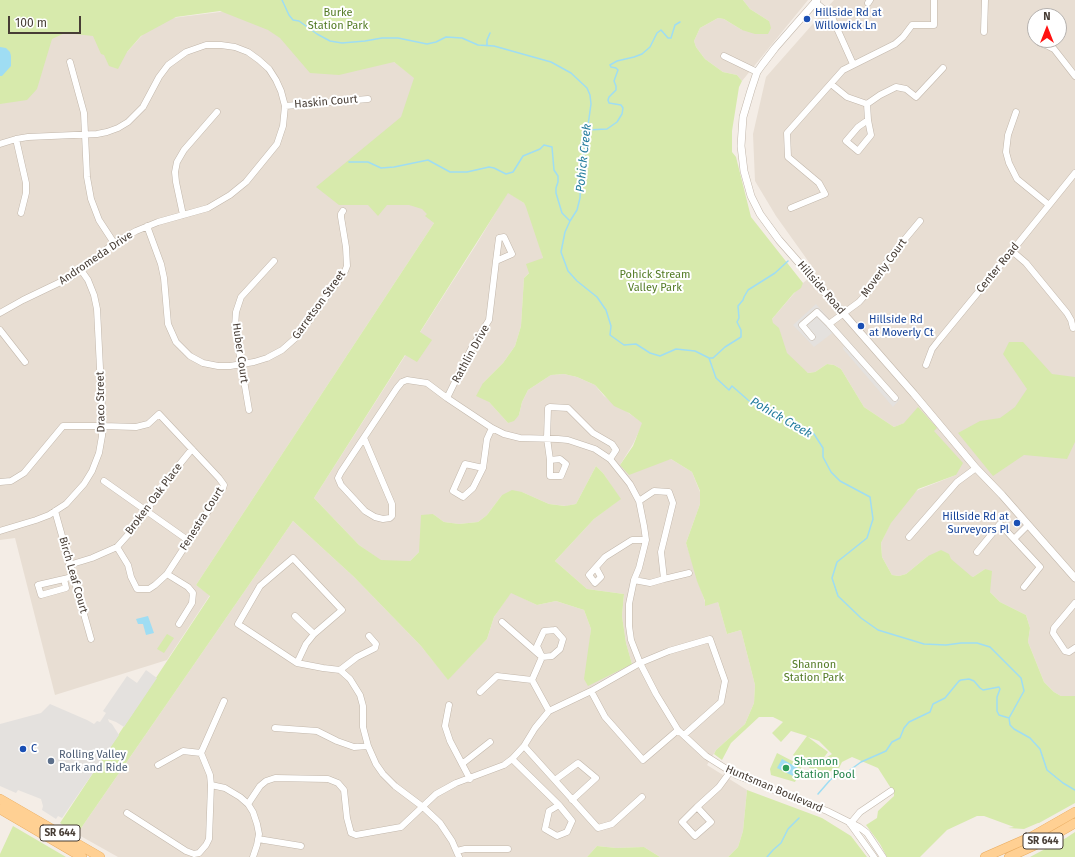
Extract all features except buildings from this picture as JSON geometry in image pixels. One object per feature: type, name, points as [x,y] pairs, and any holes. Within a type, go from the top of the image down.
[{"type":"main road","name":"SR 644","points":[[0,799],[100,857]]},
{"type":"main road","name":"SR 644","points":[[0,809],[82,857]]},
{"type":"main road","name":"SR 644","points":[[985,857],[1048,829],[1075,812]]},
{"type":"main road","name":"SR 644","points":[[1009,857],[1044,841],[1075,823]]},
{"type":"street","points":[[791,208],[825,194],[819,183],[788,157],[787,133],[843,70],[895,44],[912,26],[934,25],[934,0]]},
{"type":"street","points":[[984,32],[985,0]]},
{"type":"street","points":[[816,1],[831,16],[853,64]]},
{"type":"street","name":"Hillside Road","points":[[816,1],[775,48],[757,72],[745,107],[741,134],[741,146],[744,172],[751,196],[760,214],[772,231],[976,468],[1002,495],[1075,578]]},
{"type":"street","name":"Andromeda Drive","points":[[0,144],[28,137],[86,135],[107,132],[118,128],[128,122],[143,107],[159,77],[168,65],[186,52],[206,45],[235,47],[248,52],[260,60],[269,69],[276,80],[285,106],[283,126],[277,144],[246,182],[230,195],[216,204],[198,212],[147,226],[114,243],[80,270],[62,282],[23,300],[0,313]]},
{"type":"street","points":[[1052,48],[1075,76]]},
{"type":"street","points":[[724,56],[757,72]]},
{"type":"street","points":[[70,62],[84,113],[87,177],[91,199],[99,220],[114,243]]},
{"type":"street","points":[[867,104],[896,87],[906,89],[916,97],[943,68]]},
{"type":"street","points":[[831,84],[847,97],[867,104]]},
{"type":"street","name":"Haskin Court","points":[[285,106],[368,99]]},
{"type":"street","points":[[867,104],[871,135],[858,151],[846,141],[858,127],[868,120]]},
{"type":"street","points":[[183,215],[176,182],[175,172],[177,162],[184,150],[217,112]]},
{"type":"street","points":[[1016,112],[1008,135],[1006,152],[1009,163],[1017,179],[1048,205]]},
{"type":"street","points":[[16,139],[26,183],[26,193],[21,213]]},
{"type":"street","name":"Center Road","points":[[926,365],[929,356],[939,340],[1074,175]]},
{"type":"street","name":"Garretson Street","points":[[147,226],[161,264],[164,278],[168,324],[176,342],[185,352],[203,363],[218,366],[242,364],[267,358],[282,350],[293,341],[343,274],[347,266],[346,247],[341,217],[343,211]]},
{"type":"street","name":"Moverly Court","points":[[829,324],[859,302],[867,293],[890,257],[920,222]]},
{"type":"street","points":[[1012,251],[1026,263],[1067,313],[1073,328]]},
{"type":"street","name":"Rathlin Drive","points":[[447,398],[472,347],[489,320],[496,260]]},
{"type":"street","name":"Huber Court","points":[[249,410],[235,321],[238,303],[248,289],[274,261]]},
{"type":"street","name":"Draco Street","points":[[0,531],[36,520],[66,504],[88,478],[99,453],[103,426],[97,309],[94,295],[88,280],[80,270]]},
{"type":"street","points":[[812,337],[802,325],[818,312],[895,398]]},
{"type":"street","points":[[0,330],[25,362]]},
{"type":"street","name":"Huntsman Boulevard","points":[[364,438],[402,382],[407,380],[427,383],[492,428],[504,434],[520,438],[547,438],[579,443],[595,449],[610,459],[630,484],[639,501],[646,540],[639,568],[634,580],[629,604],[629,626],[631,640],[640,663],[656,694],[678,730],[706,756],[730,772],[827,811],[859,828],[867,833],[883,857]]},
{"type":"street","points":[[550,460],[547,438],[549,407],[568,408],[593,433],[615,447],[615,451],[610,459]]},
{"type":"street","name":"Fenestra Court","points":[[103,426],[136,427],[148,424],[159,414],[224,484],[221,492],[166,574],[149,589],[138,589],[134,585],[128,565],[117,547]]},
{"type":"street","points":[[0,482],[11,481],[24,473],[63,426],[103,426]]},
{"type":"street","points":[[483,468],[465,464],[453,491],[463,497],[473,488],[483,468],[487,439],[492,428]]},
{"type":"street","points":[[364,438],[390,500],[392,516],[387,520],[368,514],[339,483],[339,475],[364,438]]},
{"type":"street","name":"Broken Oak Place","points":[[69,565],[92,558],[117,547],[134,528],[175,470],[192,449]]},
{"type":"street","points":[[909,537],[957,482],[976,468]]},
{"type":"street","points":[[104,481],[189,541]]},
{"type":"street","points":[[639,501],[654,491],[669,492],[673,503],[661,552],[664,578]]},
{"type":"street","name":"Birch Leaf Court","points":[[55,511],[91,639]]},
{"type":"street","points":[[977,552],[1000,524],[1040,567],[1024,587]]},
{"type":"street","points":[[1014,539],[1028,524]]},
{"type":"street","points":[[596,568],[605,557],[632,540],[646,540]]},
{"type":"street","points":[[297,663],[306,644],[314,634],[342,610],[293,558],[260,586],[238,624],[297,663],[340,670],[355,686],[360,695],[363,706],[363,727],[368,746],[376,764],[387,779],[423,807],[440,824],[458,854],[465,849],[508,849]]},
{"type":"street","points":[[634,580],[650,583],[664,578],[689,573]]},
{"type":"street","points":[[166,574],[188,587],[193,593],[192,603],[179,624]]},
{"type":"street","points":[[64,579],[74,576]]},
{"type":"street","points":[[1075,603],[1054,628],[1053,633],[1065,651],[1069,652],[1075,648]]},
{"type":"street","points":[[294,616],[314,634]]},
{"type":"street","points":[[502,622],[542,657],[552,656],[560,649],[563,639],[555,630],[544,631],[537,646],[542,657],[532,680]]},
{"type":"street","points":[[340,670],[357,657],[375,648],[376,644],[369,636]]},
{"type":"street","points":[[248,804],[260,786],[266,781],[275,778],[328,779],[338,782],[344,790],[348,828],[351,833],[356,835],[401,827],[436,794],[452,785],[504,765],[512,759],[524,746],[535,728],[549,711],[591,691],[640,663],[669,651],[710,639],[725,681],[721,702],[684,736]]},
{"type":"street","points":[[480,692],[497,676],[532,680]]},
{"type":"street","points":[[532,680],[549,711]]},
{"type":"street","points":[[591,691],[605,717],[627,744],[643,760],[678,730]]},
{"type":"street","points":[[127,813],[186,851],[194,854],[202,851],[208,839],[211,785],[210,775],[201,753],[224,701]]},
{"type":"street","points":[[449,705],[445,726],[450,741],[470,779]]},
{"type":"street","points":[[275,728],[317,731],[337,741],[354,747],[368,746]]},
{"type":"street","points":[[462,764],[490,742]]},
{"type":"street","points":[[524,746],[598,828],[612,824],[642,797]]},
{"type":"street","points":[[158,765],[183,751],[201,753]]},
{"type":"street","points":[[512,759],[559,805],[572,821],[567,832],[557,836],[546,829],[549,811],[559,805]]},
{"type":"street","points":[[555,780],[578,763],[596,778],[572,800]]},
{"type":"street","points":[[697,807],[711,822],[695,836],[682,822],[697,807],[719,787],[730,772]]},
{"type":"street","points":[[211,785],[225,788],[248,804],[255,816],[257,824],[258,839],[254,857]]},
{"type":"street","points":[[850,824],[860,812],[891,792]]},
{"type":"street","name":"Huntsman Boulevard","points":[[850,824],[874,857]]},
{"type":"street","points":[[258,839],[301,846]]},
{"type":"shaded area","points":[[743,0],[808,0],[742,81],[737,75],[723,72],[705,59],[696,47],[694,41],[700,28],[718,18],[724,19],[742,30],[769,21],[750,9]]},
{"type":"shaded area","points":[[834,0],[1075,0],[1075,696],[1061,696],[1054,692],[1044,682],[1028,642],[1030,628],[1026,615],[1000,602],[990,592],[985,569],[973,577],[966,576],[928,556],[906,574],[899,576],[892,575],[882,557],[881,543],[901,501],[918,490],[956,475],[907,422],[894,427],[864,407],[841,369],[834,365],[827,364],[815,372],[808,373],[769,343],[772,319],[803,283],[816,272],[776,216],[755,181],[753,134],[766,77]]},
{"type":"shaded area","points":[[244,9],[394,62],[433,91],[406,179],[434,223],[196,585],[210,595],[167,660],[55,695],[15,538],[0,540],[0,80],[56,30],[79,28],[127,52],[156,20]]},
{"type":"shaded area","points":[[508,192],[524,203],[531,214],[543,258],[524,278],[521,326],[515,346],[503,363],[483,383],[489,402],[508,423],[519,415],[522,402],[528,390],[551,375],[564,374],[577,377],[595,385],[604,396],[643,423],[633,444],[620,465],[671,459],[692,472],[700,492],[700,504],[686,543],[705,602],[718,602],[727,634],[741,630],[755,685],[754,703],[745,724],[716,750],[707,765],[747,790],[743,831],[738,847],[728,857],[660,857],[644,847],[616,848],[597,846],[587,857],[118,857],[77,834],[293,521],[354,577],[421,646],[448,679],[487,639],[494,617],[511,592],[537,605],[556,601],[584,610],[591,629],[589,650],[632,664],[626,643],[622,616],[624,594],[587,589],[555,561],[594,519],[620,499],[603,473],[596,466],[576,504],[566,506],[549,504],[522,492],[502,495],[487,515],[478,522],[459,524],[444,522],[433,514],[419,552],[410,561],[381,561],[359,545],[314,498],[476,245]]},
{"type":"shaded area","points":[[816,304],[900,399],[893,407],[843,349],[844,345],[835,331],[814,347],[793,325]]},
{"type":"shaded area","name":"Rolling Valley Park and Ride","points":[[146,670],[157,678],[124,727],[108,719],[119,735],[62,818],[58,816],[56,819],[42,810],[43,806],[41,799],[18,790],[16,793],[0,786],[0,724],[41,713],[50,704],[94,724],[97,721],[100,722],[106,713],[103,711],[127,676],[137,683]]},
{"type":"green space","name":"Pohick Stream Valley Park","points":[[0,0],[743,0],[750,9],[769,21],[771,28],[768,34],[755,34],[742,30],[724,19],[718,18],[700,28],[694,41],[696,47],[705,59],[723,72],[737,75],[742,81],[739,87],[732,131],[732,152],[736,157],[751,217],[803,283],[801,288],[794,293],[772,319],[773,323],[779,328],[787,353],[808,373],[815,372],[827,364],[834,365],[841,369],[864,407],[894,427],[904,423],[918,407],[937,428],[934,431],[963,463],[956,475],[918,489],[891,523],[881,543],[882,557],[892,575],[899,576],[906,574],[928,556],[941,550],[949,554],[951,559],[973,577],[985,569],[992,571],[990,592],[1000,602],[1026,615],[1030,628],[1028,642],[1044,682],[1054,692],[1061,696],[1075,696],[1075,803],[1039,823],[1024,829],[1008,828],[1014,827],[984,816],[977,816],[947,830],[920,857],[887,857],[880,844],[866,825],[877,818],[878,811],[894,796],[894,793],[878,768],[852,757],[842,762],[839,768],[819,775],[793,755],[807,736],[791,731],[781,742],[772,733],[783,722],[773,717],[759,717],[731,743],[722,760],[714,754],[716,750],[745,724],[754,703],[755,685],[741,630],[727,634],[718,602],[705,606],[705,601],[697,581],[686,543],[700,504],[700,491],[692,472],[671,459],[629,475],[620,465],[633,446],[642,423],[629,413],[614,406],[595,385],[577,377],[564,374],[551,375],[528,390],[522,402],[519,415],[514,421],[508,423],[489,402],[476,396],[483,383],[503,363],[515,346],[521,326],[524,278],[529,273],[526,264],[543,258],[524,203],[508,193],[420,332],[432,340],[417,362],[405,355],[314,498],[359,545],[381,560],[410,561],[419,552],[421,515],[433,514],[444,522],[459,524],[478,522],[487,515],[502,495],[512,490],[522,492],[549,504],[565,506],[576,504],[596,466],[603,473],[621,499],[594,519],[555,561],[587,589],[624,594],[622,616],[626,643],[632,664],[588,686],[584,679],[591,629],[584,610],[556,601],[537,605],[511,593],[494,617],[487,639],[448,680],[421,646],[354,577],[293,521],[77,834],[60,823],[210,596],[196,585],[434,223],[425,216],[427,214],[422,209],[409,205],[387,205],[378,216],[368,205],[339,205],[316,187],[401,117],[414,78],[394,62],[339,75],[310,73],[280,38],[268,30],[220,11],[176,17],[141,36],[127,52],[118,69],[109,66],[104,55],[101,54],[93,36],[65,33],[52,39],[37,89],[27,100],[0,104]],"holes":[[[808,737],[819,741],[832,754],[822,760],[828,752]]]},
{"type":"green space","points":[[1009,342],[1023,342],[1052,374],[1075,377],[1075,442],[1067,459],[1024,455],[993,476],[958,433],[980,421],[1000,418],[1015,407],[1027,389],[1003,354]]},
{"type":"green space","points":[[167,634],[174,638],[164,653],[157,649]]},
{"type":"green space","name":"Shannon Station Pool","points":[[777,753],[802,766],[795,782],[771,775],[770,769]]},
{"type":"green space","points":[[747,790],[822,818],[851,836],[867,857],[728,857],[738,847],[743,831]]},
{"type":"green space","points":[[13,826],[66,857],[0,857]]},
{"type":"green space","points":[[1075,832],[1075,857],[1030,857],[1066,838]]},
{"type":"green space","points":[[597,846],[616,848],[644,847],[660,857],[587,857]]},
{"type":"water","points":[[0,47],[6,48],[10,52],[11,56],[11,66],[2,76],[0,76]]},
{"type":"water","points":[[148,616],[154,633],[146,635],[143,624],[138,624],[136,619]]},
{"type":"water","points":[[782,759],[798,768],[793,776],[777,768]]},
{"type":"waterway","name":"Pohick Creek","points":[[282,0],[293,20],[299,21],[330,41],[342,43],[382,38],[398,38],[427,44],[436,42],[446,37],[462,38],[478,45],[494,46],[551,62],[571,73],[587,88],[590,95],[591,104],[581,175],[580,198],[577,210],[565,232],[561,252],[568,271],[577,281],[597,297],[606,310],[611,326],[610,335],[624,345],[636,344],[650,353],[660,356],[676,349],[695,351],[709,358],[716,378],[729,390],[732,386],[760,409],[796,423],[814,434],[823,448],[823,457],[831,472],[840,481],[870,497],[873,519],[867,538],[837,562],[832,578],[838,596],[861,618],[878,630],[924,644],[946,645],[977,643],[990,647],[1021,678],[1024,691],[1009,718],[1010,725],[1030,738],[1040,749],[1047,770],[1063,783],[1075,790]]},
{"type":"waterway","points":[[587,130],[607,129],[617,122],[622,114],[623,108],[621,105],[609,103],[608,100],[616,90],[614,81],[618,70],[610,65],[617,61],[642,54],[650,47],[657,33],[661,30],[668,38],[671,38],[675,25],[680,22]]},
{"type":"waterway","points":[[487,46],[487,40],[490,33]]},
{"type":"waterway","points":[[349,162],[368,162],[381,168],[428,160],[450,172],[467,172],[489,167],[506,174],[513,172],[523,156],[540,149],[544,145],[552,147],[554,170],[558,176],[556,193],[562,213],[570,221]]},
{"type":"waterway","points":[[710,358],[713,358],[725,347],[741,337],[741,330],[737,322],[739,318],[738,306],[748,290],[775,273],[788,261]]},
{"type":"waterway","points":[[818,794],[831,779],[846,773],[861,762],[886,751],[892,742],[900,738],[904,728],[909,722],[930,712],[933,704],[945,698],[961,680],[969,679],[974,681],[983,690],[999,687],[997,711],[999,715],[1009,718]]},
{"type":"waterway","points":[[767,857],[781,843],[788,829],[799,818]]},
{"type":"place","name":"Hillside Rd at Willowick Ln","points":[[807,19]]},
{"type":"place","name":"Hillside Rd at Moverly Ct","points":[[861,326]]},
{"type":"place","name":"Hillside Rd at Surveyors Pl","points":[[1017,523]]},
{"type":"place","name":"C","points":[[23,749]]},
{"type":"place","name":"Rolling Valley Park and Ride","points":[[51,761]]},
{"type":"place","name":"Shannon Station Pool","points":[[786,768]]},
{"type":"park label","name":"Burke Station Park","points":[[338,19]]},
{"type":"park label","name":"Shannon Station Park","points":[[814,671]]}]
